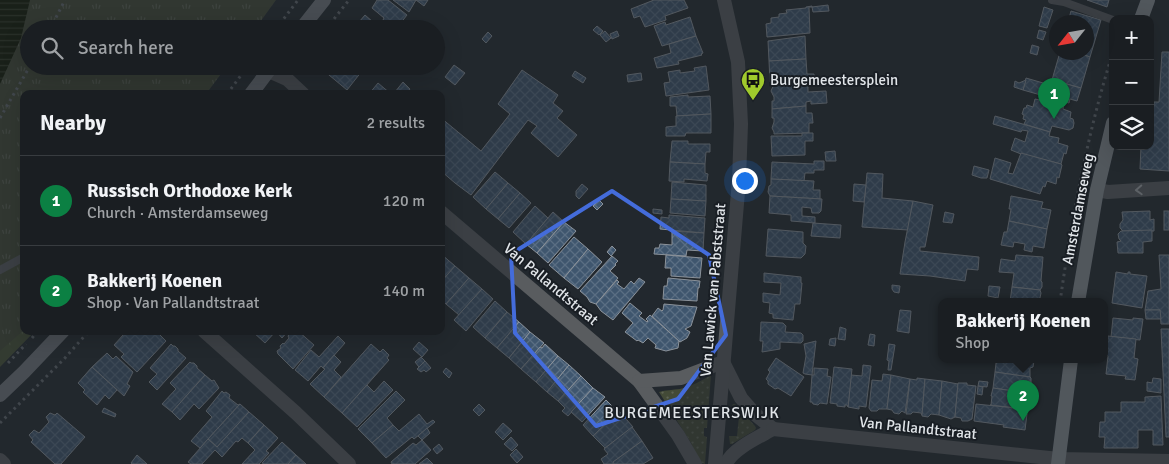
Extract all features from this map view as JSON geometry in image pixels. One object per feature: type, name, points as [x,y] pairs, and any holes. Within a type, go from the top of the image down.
[{"type":"main road","points":[[308,20],[324,0]]},
{"type":"main road","points":[[1142,15],[1148,0]]},
{"type":"main road","points":[[255,90],[266,75]]},
{"type":"main road","name":"Amsterdamseweg","points":[[1079,298],[1097,190],[1109,140]]},
{"type":"main road","points":[[0,395],[59,335]]},
{"type":"main road","points":[[1059,462],[1071,363]]},
{"type":"street","name":"Van Lawick van Pabststraat","points":[[714,464],[740,180],[741,124],[738,62],[724,0]]},
{"type":"street","points":[[280,75],[298,90]]},
{"type":"street","points":[[1097,190],[1108,192],[1169,188]]},
{"type":"street","name":"Van Pallandtstraat","points":[[445,215],[639,381],[678,435],[694,464]]},
{"type":"street","points":[[208,335],[296,413],[349,464]]},
{"type":"street","points":[[639,381],[681,378],[723,362],[742,398],[755,414],[774,429],[737,452],[729,458],[726,464]]},
{"type":"street","name":"Van Pallandtstraat","points":[[774,429],[1059,462],[1169,461]]},
{"type":"street","points":[[0,460],[4,464]]},
{"type":"lane","points":[[1052,0],[1064,2],[1109,19]]},
{"type":"lane","points":[[0,270],[20,259]]},
{"type":"path","points":[[55,20],[65,0]]},
{"type":"path","points":[[283,20],[298,0]]},
{"type":"path","points":[[333,20],[350,0]]},
{"type":"path","points":[[0,118],[25,75]]},
{"type":"path","points":[[230,90],[241,75]]},
{"type":"path","points":[[5,366],[34,335]]},
{"type":"path","points":[[0,423],[85,335]]},
{"type":"highlighted area","points":[[612,191],[709,255],[726,335],[678,399],[596,426],[515,333],[511,254]]},
{"type":"green space","points":[[0,0],[276,0],[262,20],[20,20],[20,75],[220,75],[209,90],[20,90],[20,334],[0,351]]},
{"type":"green space","points":[[20,267],[20,335],[31,335],[0,367],[0,277]]},
{"type":"green space","points":[[711,375],[707,428],[704,428],[704,436],[707,437],[705,464],[700,463],[691,443],[659,392],[684,388]]},
{"type":"green space","points":[[733,404],[756,428],[730,444],[729,436],[737,436],[739,416],[731,416]]},
{"type":"shaded area","points":[[0,0],[30,0],[25,20],[20,20],[20,40],[0,84]]},
{"type":"building","points":[[377,0],[388,0],[407,15],[403,20],[383,20],[384,18],[372,8]]},
{"type":"building","points":[[393,0],[416,0],[409,12]]},
{"type":"building","points":[[416,0],[428,0],[424,6]]},
{"type":"building","points":[[654,0],[684,0],[688,8],[665,16],[666,20],[645,27],[640,16],[634,18],[631,9]]},
{"type":"building","points":[[1087,0],[1109,0],[1107,7]]},
{"type":"building","points":[[828,5],[829,11],[813,12],[812,7]]},
{"type":"building","points":[[812,6],[809,7],[810,33],[767,37],[766,24],[771,23],[771,18],[787,13],[786,10]]},
{"type":"building","points":[[1044,7],[1053,10],[1051,15],[1049,15],[1047,28],[1039,26]]},
{"type":"building","points":[[1071,11],[1084,15],[1070,15]]},
{"type":"building","points":[[365,15],[371,20],[361,20]]},
{"type":"building","points":[[690,17],[696,36],[662,46],[654,26],[665,22],[666,25]]},
{"type":"building","points":[[1094,18],[1101,20],[1094,44]]},
{"type":"building","points":[[597,26],[603,31],[599,35],[593,30]]},
{"type":"building","points":[[1039,30],[1046,32],[1043,40],[1037,38]]},
{"type":"building","points":[[605,31],[611,38],[606,42],[600,35]]},
{"type":"building","points":[[617,31],[619,36],[612,39],[610,34]]},
{"type":"building","points":[[488,32],[492,36],[486,43],[482,39]]},
{"type":"building","points":[[696,36],[703,53],[702,55],[678,61],[679,64],[657,68],[654,58],[671,53],[669,44]]},
{"type":"building","points":[[805,36],[806,59],[769,61],[768,41]]},
{"type":"building","points":[[1032,45],[1039,47],[1037,55],[1030,53]]},
{"type":"building","points":[[1162,52],[1169,52],[1169,171],[1140,169],[1141,150],[1154,150],[1154,102],[1159,102]]},
{"type":"building","points":[[806,59],[807,74],[814,74],[814,82],[774,84],[773,81],[770,82],[769,61]]},
{"type":"building","points":[[1058,60],[1089,60],[1081,88],[1052,80]]},
{"type":"building","points":[[454,65],[465,73],[455,85],[445,77]]},
{"type":"building","points":[[706,66],[709,90],[666,96],[664,83],[670,82],[668,72],[680,70],[680,73],[695,71],[694,68]]},
{"type":"building","points":[[522,70],[558,95],[553,103],[563,111],[557,118],[577,135],[558,157],[531,133],[537,126],[528,120],[471,195],[445,174],[445,121],[481,151],[510,114],[498,104]]},
{"type":"building","points":[[575,71],[586,78],[583,83],[572,76]]},
{"type":"building","points":[[641,73],[642,80],[628,82],[627,75]]},
{"type":"building","points":[[329,75],[359,75],[347,90]]},
{"type":"building","points":[[1026,78],[1050,85],[1052,80],[1081,88],[1077,101],[1070,99],[1069,103],[1023,90]]},
{"type":"building","points":[[1026,80],[1023,90],[1014,87],[1015,81],[1019,83]]},
{"type":"building","points":[[403,82],[410,89],[409,90],[397,90]]},
{"type":"building","points":[[808,82],[808,92],[826,91],[827,103],[811,104],[811,101],[806,102],[806,106],[772,109],[774,97],[771,91],[774,84]]},
{"type":"building","points":[[378,83],[386,90],[372,90]]},
{"type":"building","points":[[688,95],[688,97],[710,96],[711,114],[677,116],[676,106],[670,106],[670,97]]},
{"type":"building","points":[[1035,99],[1049,102],[1048,104],[1055,106],[1056,102],[1064,104],[1063,109],[1071,112],[1070,118],[1073,119],[1073,128],[1069,130],[1052,126],[1050,132],[1024,124],[1026,120],[1023,119],[1024,115],[1022,114],[1024,108],[1027,105],[1033,107]]},
{"type":"building","points":[[806,106],[806,113],[812,113],[813,123],[809,123],[809,133],[774,134],[772,128],[774,118],[772,118],[772,109]]},
{"type":"building","points":[[711,114],[711,133],[686,133],[685,136],[666,136],[666,127],[676,126],[676,116]]},
{"type":"building","points":[[995,116],[1050,132],[1049,136],[1059,138],[1058,143],[1068,146],[1061,164],[1011,150],[1015,138],[1025,142],[1028,131],[1022,130],[1021,132],[993,124]]},
{"type":"building","points":[[802,133],[813,133],[813,141],[805,141],[805,155],[772,156],[771,136],[802,136]]},
{"type":"building","points":[[672,141],[688,141],[688,144],[710,144],[710,152],[706,152],[705,164],[670,162]]},
{"type":"building","points":[[835,151],[836,161],[826,161],[825,152]]},
{"type":"building","points":[[1021,153],[1061,164],[1056,184],[1047,181],[1040,194],[990,179],[995,158],[1011,163],[1008,173],[1013,174]]},
{"type":"building","points":[[814,161],[824,161],[824,170],[814,170],[814,173],[805,173],[804,181],[771,179],[772,162],[814,164]]},
{"type":"building","points":[[670,162],[705,164],[705,173],[708,174],[707,181],[684,179],[684,182],[669,181]]},
{"type":"building","points":[[974,166],[989,170],[987,178],[972,175]]},
{"type":"building","points":[[495,172],[508,183],[486,209],[473,197]]},
{"type":"building","points":[[867,173],[883,174],[882,198],[913,201],[908,230],[862,227]]},
{"type":"building","points":[[771,179],[814,181],[813,190],[820,190],[820,199],[770,196],[768,192]]},
{"type":"building","points":[[672,182],[706,185],[706,201],[671,199]]},
{"type":"building","points":[[508,183],[520,193],[498,219],[486,209]]},
{"type":"building","points":[[582,184],[588,189],[579,199],[576,196],[576,191]]},
{"type":"building","points":[[854,184],[866,185],[864,202],[853,201]]},
{"type":"building","points":[[520,193],[531,203],[509,228],[498,219]]},
{"type":"building","points":[[770,196],[822,199],[821,211],[819,213],[812,213],[811,208],[802,207],[802,216],[815,217],[815,223],[791,221],[791,215],[769,213]]},
{"type":"building","points":[[1011,196],[1043,202],[1041,208],[1051,210],[1047,229],[1009,221]]},
{"type":"building","points":[[671,199],[706,201],[705,216],[670,213]]},
{"type":"building","points":[[599,200],[603,204],[597,210],[593,206]]},
{"type":"building","points":[[913,201],[933,205],[925,247],[920,247],[920,251],[979,257],[978,270],[967,269],[965,281],[900,274]]},
{"type":"building","points":[[535,206],[548,218],[526,244],[513,232]]},
{"type":"building","points":[[653,209],[662,210],[662,214],[653,213]]},
{"type":"building","points":[[1150,211],[1150,220],[1154,219],[1154,231],[1123,231],[1120,228],[1123,220],[1122,212]]},
{"type":"building","points":[[1164,211],[1169,211],[1169,230],[1164,230]]},
{"type":"building","points":[[553,212],[564,222],[537,253],[526,244]]},
{"type":"building","points":[[945,212],[954,214],[952,223],[943,222]]},
{"type":"building","points":[[669,215],[705,218],[704,233],[660,229],[661,217],[669,218]]},
{"type":"building","points":[[1009,221],[1047,229],[1044,248],[1033,246],[1032,252],[1024,250],[1025,244],[1014,242],[1013,247],[1001,245],[1004,232],[1007,232]]},
{"type":"building","points":[[564,222],[576,231],[548,263],[537,253]]},
{"type":"building","points":[[813,223],[841,225],[840,238],[811,236]]},
{"type":"building","points":[[768,229],[803,232],[803,243],[806,246],[805,254],[801,258],[766,256]]},
{"type":"building","points":[[1152,230],[1152,241],[1143,242],[1143,253],[1118,253],[1117,242],[1121,241],[1118,234],[1121,231]]},
{"type":"building","points":[[672,231],[704,233],[703,251],[687,250],[686,256],[654,254],[655,248],[659,248],[660,244],[672,245]]},
{"type":"building","points":[[574,237],[588,249],[564,278],[549,265]]},
{"type":"building","points":[[612,246],[616,250],[611,256],[607,252]]},
{"type":"building","points":[[588,249],[602,262],[578,289],[564,278]]},
{"type":"building","points":[[666,255],[702,258],[700,278],[671,276],[671,268],[665,268]]},
{"type":"building","points":[[1016,255],[1043,257],[1042,287],[1040,290],[1012,287],[1014,273],[999,272],[1001,259],[1015,261]]},
{"type":"building","points":[[1159,255],[1169,255],[1169,324],[1161,324],[1160,310],[1145,310],[1148,291],[1161,289]]},
{"type":"building","points":[[612,256],[618,261],[610,271],[618,278],[596,304],[590,302],[580,291]]},
{"type":"building","points":[[445,257],[455,266],[445,277]]},
{"type":"building","points":[[455,266],[469,278],[446,304],[445,303],[445,277]]},
{"type":"building","points":[[1116,272],[1128,274],[1130,272],[1130,274],[1147,276],[1142,308],[1112,303]]},
{"type":"building","points":[[764,273],[801,277],[800,304],[795,304],[793,320],[773,318],[773,314],[769,313],[770,303],[763,302],[763,293],[780,295],[781,283],[764,282]]},
{"type":"building","points":[[469,278],[482,289],[459,315],[446,304]]},
{"type":"building","points":[[639,278],[645,282],[613,320],[601,311],[596,304],[617,280],[619,282],[617,284],[624,289],[631,281],[634,284]]},
{"type":"building","points":[[668,278],[700,281],[697,301],[663,299],[664,286],[667,286]]},
{"type":"building","points":[[892,285],[900,286],[899,293],[894,292]]},
{"type":"building","points":[[989,286],[1000,287],[998,298],[988,296]]},
{"type":"building","points":[[1012,287],[1040,290],[1041,293],[1040,298],[1011,298]]},
{"type":"building","points":[[482,289],[493,299],[466,331],[454,320]]},
{"type":"building","points":[[495,301],[507,312],[485,338],[473,327]]},
{"type":"building","points":[[630,303],[642,313],[639,316],[647,322],[646,319],[650,315],[679,341],[678,348],[666,351],[655,348],[656,345],[648,338],[643,343],[625,332],[633,323],[622,313]]},
{"type":"building","points":[[664,304],[697,307],[691,326],[685,329],[690,332],[687,338],[680,342],[652,316],[658,308],[663,310]]},
{"type":"building","points":[[900,310],[911,311],[909,333],[897,331]]},
{"type":"building","points":[[1145,310],[1160,310],[1161,319],[1146,319]]},
{"type":"building","points":[[507,312],[519,322],[497,348],[485,338]]},
{"type":"building","points":[[1113,318],[1143,319],[1140,340],[1111,337]]},
{"type":"building","points":[[519,322],[530,332],[509,358],[497,348]]},
{"type":"building","points":[[761,322],[783,323],[786,326],[785,332],[801,333],[803,341],[801,343],[780,342],[780,349],[762,352],[763,341],[760,341]]},
{"type":"building","points":[[840,327],[846,329],[845,340],[838,339]]},
{"type":"building","points":[[1161,329],[1169,329],[1169,437],[1166,437]]},
{"type":"building","points":[[530,332],[544,343],[521,369],[509,358]]},
{"type":"building","points":[[870,334],[875,335],[874,346],[868,345]]},
{"type":"building","points":[[123,335],[160,335],[166,341],[137,372],[121,357],[124,354],[114,345]]},
{"type":"building","points":[[256,335],[272,335],[265,343]]},
{"type":"building","points":[[303,335],[314,345],[293,369],[277,351],[289,338],[288,336]]},
{"type":"building","points":[[338,336],[345,343],[323,368],[321,366],[308,381],[295,370],[311,350],[319,357]]},
{"type":"building","points":[[1108,336],[1136,339],[1134,358],[1138,359],[1135,380],[1125,379],[1126,376],[1106,374]]},
{"type":"building","points":[[836,338],[835,346],[829,345],[830,339]]},
{"type":"building","points":[[816,341],[812,375],[805,374],[803,373],[806,356],[804,344]]},
{"type":"building","points":[[419,342],[428,350],[422,357],[413,349]]},
{"type":"building","points":[[171,344],[186,358],[157,390],[149,382],[157,374],[150,368]]},
{"type":"building","points":[[371,344],[380,352],[383,349],[389,355],[387,358],[389,360],[342,413],[324,397]]},
{"type":"building","points":[[545,344],[558,356],[536,382],[521,369],[540,347],[542,348]]},
{"type":"building","points":[[889,344],[895,345],[891,370],[888,370],[889,361],[887,360]]},
{"type":"building","points":[[107,353],[113,359],[116,356],[133,372],[127,384],[130,386],[124,396],[92,367]]},
{"type":"building","points":[[334,355],[341,362],[334,370],[341,377],[324,397],[310,384],[325,369],[323,368]]},
{"type":"building","points":[[558,356],[569,365],[547,392],[536,382]]},
{"type":"building","points":[[421,357],[425,361],[419,367],[415,362]]},
{"type":"building","points":[[776,358],[804,377],[791,396],[778,388],[775,389],[768,384],[766,379],[770,372],[768,370]]},
{"type":"building","points":[[425,361],[431,368],[426,372],[424,370],[421,372],[417,369]]},
{"type":"building","points":[[190,362],[194,363],[205,375],[172,412],[162,404],[176,389],[170,383]]},
{"type":"building","points":[[996,363],[1034,363],[1033,367],[1030,368],[1030,377],[995,372]]},
{"type":"building","points":[[569,365],[581,376],[558,401],[547,392]]},
{"type":"building","points":[[863,365],[871,366],[866,407],[859,406],[859,409],[848,407],[851,375],[862,376]]},
{"type":"building","points":[[92,367],[117,390],[109,399],[105,395],[97,405],[83,392],[85,390],[78,383]]},
{"type":"building","points":[[834,367],[852,369],[848,407],[847,405],[845,407],[830,403]]},
{"type":"building","points":[[446,368],[452,373],[449,378],[443,372]]},
{"type":"building","points":[[814,368],[828,369],[827,376],[831,377],[827,404],[820,403],[818,405],[810,402]]},
{"type":"building","points":[[995,372],[1030,377],[1031,384],[1028,386],[1027,393],[993,388]]},
{"type":"building","points":[[883,374],[891,375],[887,409],[871,411],[869,408],[872,380],[882,381]]},
{"type":"building","points":[[205,375],[212,381],[214,380],[219,388],[199,409],[194,404],[180,420],[172,412]]},
{"type":"building","points":[[891,375],[910,379],[905,413],[902,411],[899,414],[894,413],[892,410],[887,409]]},
{"type":"building","points":[[581,376],[593,388],[568,416],[562,411],[565,408],[558,401]]},
{"type":"building","points":[[917,378],[925,379],[922,415],[921,413],[913,412],[906,414],[910,379],[917,380]]},
{"type":"building","points":[[1153,378],[1161,379],[1161,393],[1147,391],[1147,382],[1152,383]]},
{"type":"building","points":[[925,379],[942,381],[939,415],[922,416]]},
{"type":"building","points":[[384,381],[393,390],[357,427],[342,413],[367,385],[374,392]]},
{"type":"building","points":[[942,381],[958,384],[955,417],[951,419],[939,415]]},
{"type":"building","points":[[979,381],[988,382],[987,387],[978,386]]},
{"type":"building","points":[[958,383],[976,386],[972,419],[968,421],[962,421],[961,418],[955,417]]},
{"type":"building","points":[[978,386],[983,387],[982,395],[977,394]]},
{"type":"building","points":[[593,388],[605,397],[582,422],[571,412]]},
{"type":"building","points":[[993,388],[1027,393],[1027,407],[1025,409],[990,405]]},
{"type":"building","points":[[222,391],[230,395],[229,398],[238,405],[240,404],[200,448],[191,441],[212,417],[206,411]]},
{"type":"building","points":[[396,391],[405,400],[387,418],[393,425],[372,443],[358,429]]},
{"type":"building","points":[[1161,396],[1163,445],[1153,445],[1153,430],[1138,430],[1138,448],[1104,448],[1105,437],[1099,437],[1100,422],[1105,422],[1105,412],[1121,412],[1121,402],[1145,402],[1145,397]]},
{"type":"building","points":[[606,400],[618,412],[593,436],[583,425]]},
{"type":"building","points":[[240,404],[249,412],[217,447],[208,439]]},
{"type":"building","points":[[479,404],[485,410],[479,416],[473,410]]},
{"type":"building","points":[[976,404],[1025,409],[1024,414],[1027,414],[1025,430],[974,421]]},
{"type":"building","points":[[104,408],[116,414],[115,417],[102,412]]},
{"type":"building","points":[[249,412],[264,425],[248,443],[242,438],[238,442],[236,441],[222,457],[215,450],[202,464],[191,464],[188,462],[208,439],[217,447]]},
{"type":"building","points":[[618,412],[633,427],[605,448],[593,436]]},
{"type":"building","points":[[50,413],[55,415],[57,413],[85,437],[61,464],[55,464],[31,442],[33,440],[29,435],[34,430],[39,433],[49,422],[46,417]]},
{"type":"building","points":[[419,414],[427,424],[433,420],[435,422],[414,439],[412,437],[386,458],[372,443],[393,425],[399,431]]},
{"type":"building","points":[[503,423],[512,431],[503,440],[495,432]]},
{"type":"building","points":[[264,425],[278,438],[266,451],[269,453],[259,464],[242,464],[255,450],[248,443]]},
{"type":"building","points":[[632,427],[642,441],[614,463],[604,464],[601,459],[608,454],[604,449]]},
{"type":"building","points":[[427,428],[430,433],[422,440],[418,436]]},
{"type":"building","points":[[511,437],[518,445],[512,451],[504,444]]},
{"type":"building","points":[[422,440],[431,450],[415,464],[392,464],[391,462],[413,443],[416,445]]},
{"type":"building","points":[[642,441],[653,458],[643,464],[614,464],[613,462]]},
{"type":"building","points":[[282,442],[296,455],[288,464],[262,463]]},
{"type":"building","points":[[439,444],[443,449],[437,454],[433,449]]},
{"type":"building","points":[[516,449],[523,457],[517,463],[510,455]]},
{"type":"building","points":[[137,455],[147,464],[132,464]]},
{"type":"building","points":[[296,455],[306,464],[288,464]]},
{"type":"building","points":[[427,458],[433,464],[419,464]]},
{"type":"place","name":"Burgemeestersplein","points":[[753,101]]},
{"type":"place","name":"Russisch Orthodoxe Kerk","points":[[1054,119]]},
{"type":"place","name":"Bakkerij Koenen","points":[[1023,421]]},
{"type":"district","name":"BURGEMEESTERSWIJK","points":[[692,413]]}]
